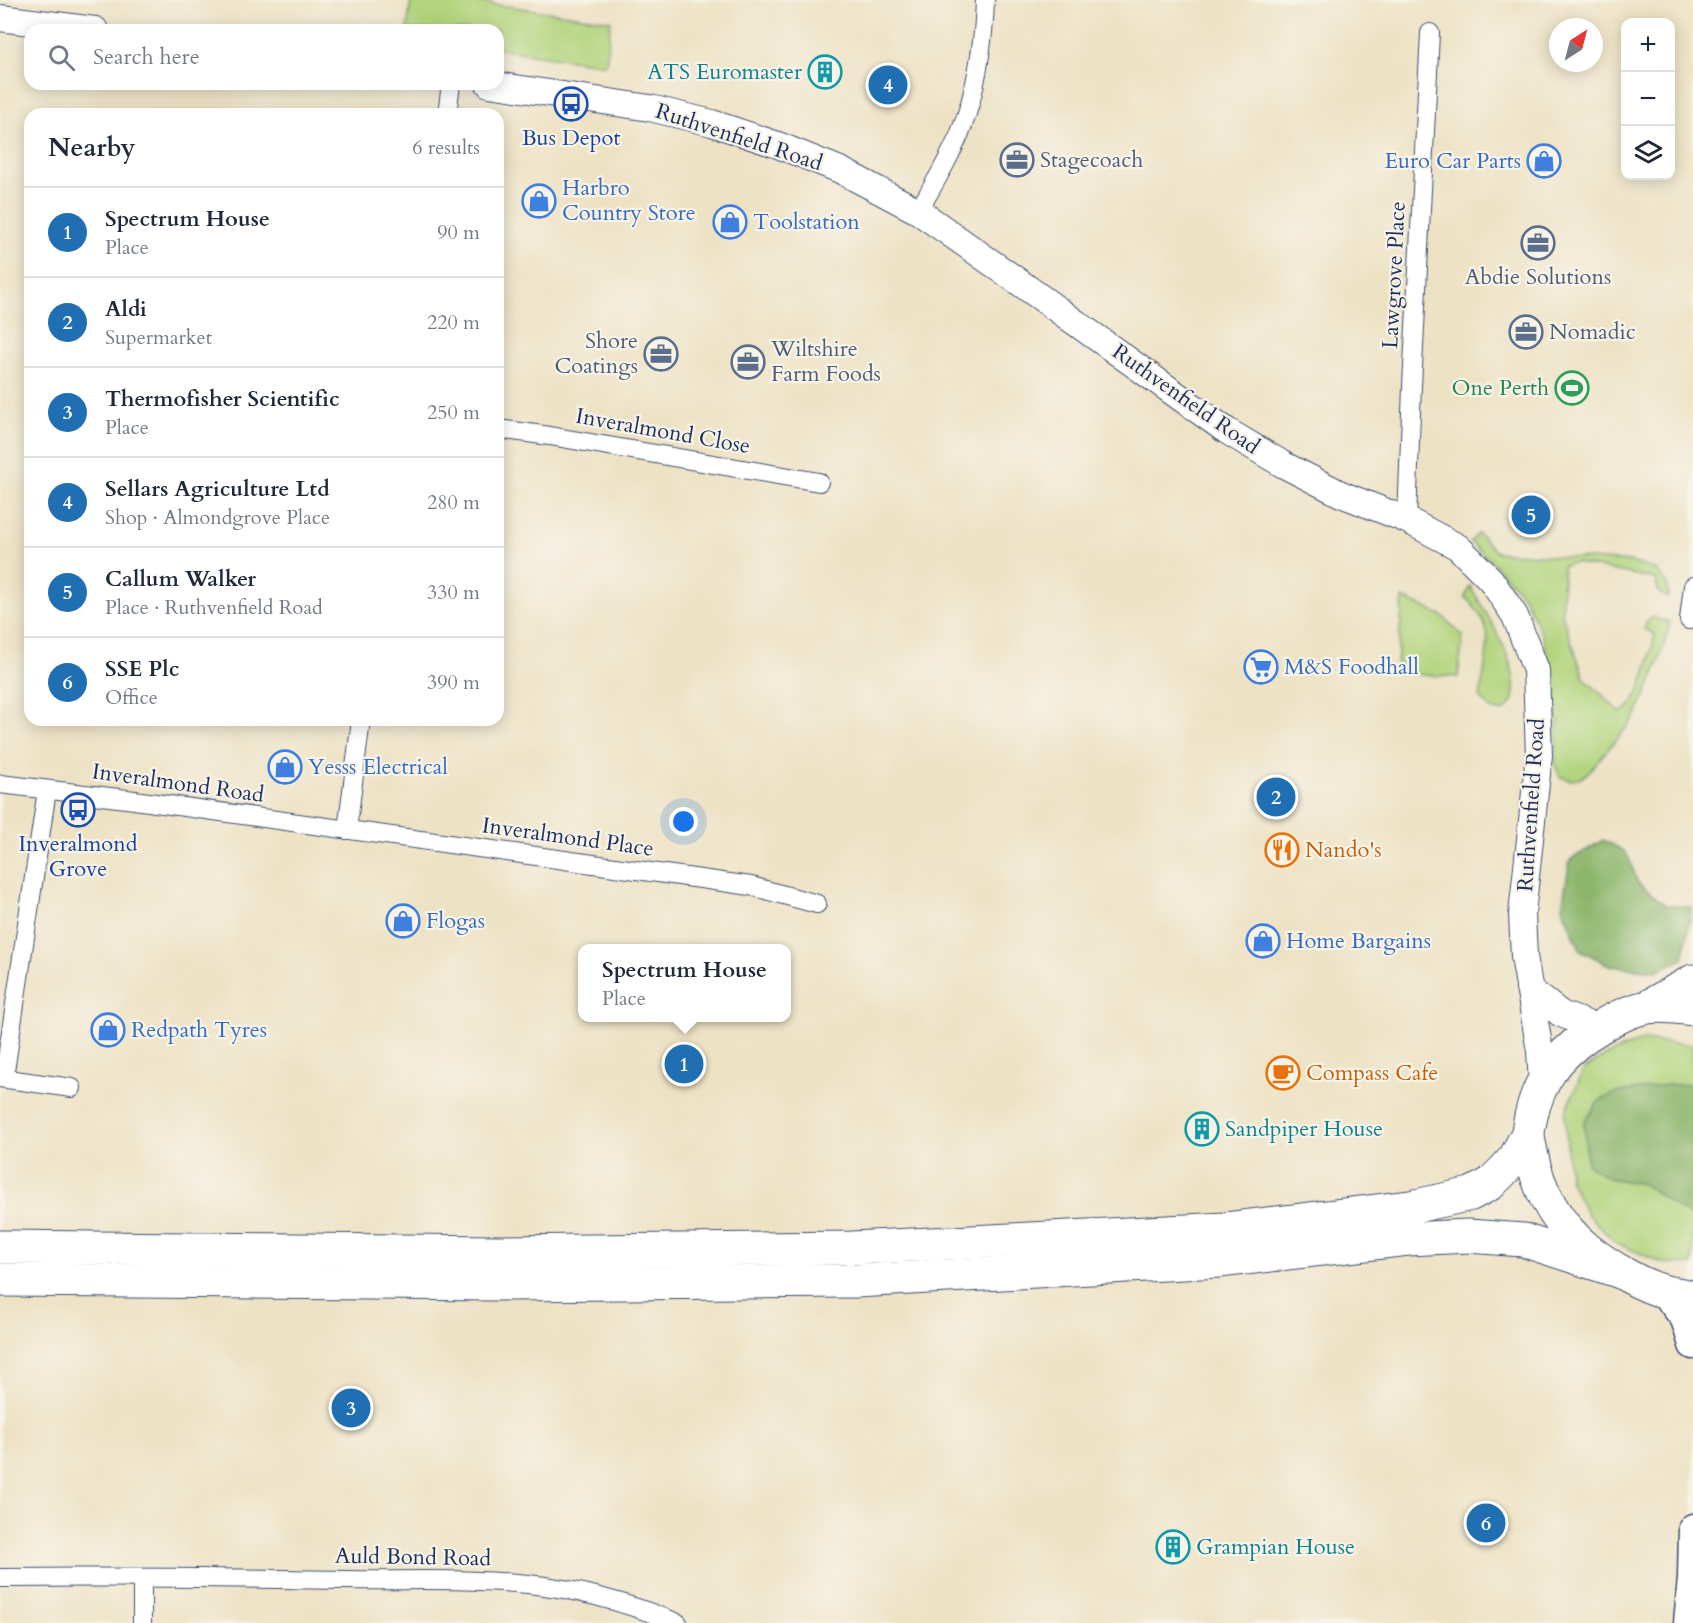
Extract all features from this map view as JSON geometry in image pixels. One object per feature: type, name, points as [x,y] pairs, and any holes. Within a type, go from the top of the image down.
[{"type":"highway","points":[[0,1247],[500,1252],[852,1248],[1226,1229],[1411,1207],[1471,1194],[1490,1184],[1515,1158],[1528,1133],[1533,1108],[1542,1084],[1563,1054],[1598,1028],[1647,1007],[1693,981]]},
{"type":"highway","points":[[1647,1007],[1693,1009]]},
{"type":"highway","points":[[1528,1133],[1533,1162],[1551,1208],[1566,1228],[1586,1248],[1621,1272]]},
{"type":"highway","points":[[0,1280],[496,1284],[856,1281],[1219,1260],[1408,1239],[1468,1236],[1522,1240],[1621,1272],[1679,1294]]},
{"type":"main road","points":[[1679,1294],[1693,1345]]},
{"type":"main road","points":[[1688,1623],[1693,1577],[1693,1528]]},
{"type":"street","points":[[918,211],[960,134],[968,111],[977,76],[985,0]]},
{"type":"street","points":[[0,18],[48,24]]},
{"type":"street","name":"Lawgrove Place","points":[[1407,520],[1430,33]]},
{"type":"street","name":"Ruthvenfield Road","points":[[504,86],[650,108],[712,123],[778,145],[840,170],[918,211],[1227,431],[1284,465],[1341,494],[1407,520],[1458,547],[1491,580],[1515,616],[1536,670],[1539,755],[1522,914],[1524,956],[1540,1051],[1542,1084]]},
{"type":"street","points":[[448,108],[450,90]]},
{"type":"street","name":"Inveralmond Close","points":[[504,430],[819,482]]},
{"type":"street","points":[[1689,620],[1693,586]]},
{"type":"street","points":[[347,830],[361,726]]},
{"type":"street","name":"Inveralmond Road","points":[[0,784],[127,799],[347,830]]},
{"type":"street","points":[[47,790],[2,1078],[72,1088]]},
{"type":"street","name":"Inveralmond Place","points":[[347,830],[751,886],[817,904]]},
{"type":"street","points":[[1528,989],[1561,1014],[1598,1028]]},
{"type":"street","name":"Auld Bond Road","points":[[0,1578],[298,1579],[529,1584],[599,1597],[643,1609],[678,1623]]},
{"type":"street","points":[[142,1579],[142,1623]]},
{"type":"green space","points":[[411,0],[464,0],[611,21],[606,65],[504,50],[504,24],[408,24]]},
{"type":"green space","points":[[1478,533],[1496,552],[1631,562],[1656,570],[1667,584],[1668,598],[1659,593],[1655,579],[1576,563],[1563,565],[1562,614],[1584,678],[1621,713],[1635,698],[1648,666],[1655,634],[1644,629],[1647,622],[1652,617],[1670,623],[1656,670],[1636,715],[1585,776],[1579,779],[1567,779],[1560,776],[1555,765],[1558,724],[1554,680],[1542,635],[1524,597],[1470,542]]},
{"type":"green space","points":[[1470,586],[1493,625],[1512,671],[1513,698],[1502,712],[1489,708],[1480,697],[1488,638],[1481,617],[1465,597]]},
{"type":"green space","points":[[1403,598],[1441,615],[1463,636],[1458,677],[1396,673]]},
{"type":"green space","points":[[1603,840],[1623,850],[1629,858],[1638,883],[1666,905],[1692,907],[1683,959],[1656,971],[1611,966],[1580,950],[1562,907],[1570,860]]},
{"type":"green space","points":[[1643,1040],[1693,1045],[1693,1265],[1661,1263],[1615,1242],[1587,1214],[1569,1179],[1565,1113],[1584,1069],[1605,1056]]},
{"type":"green space","points":[[1693,1084],[1693,1218],[1642,1184],[1608,1178],[1587,1164],[1584,1122],[1599,1101],[1614,1093],[1667,1085]]},
{"type":"place","name":"ATS Euromaster","points":[[825,72]]},
{"type":"place","name":"Sellars Agriculture Ltd","points":[[888,85]]},
{"type":"place","name":"Bus Depot","points":[[571,104]]},
{"type":"place","name":"Stagecoach","points":[[1017,160]]},
{"type":"place","name":"Euro Car Parts","points":[[1544,161]]},
{"type":"place","name":"Harbro Country Store","points":[[539,201]]},
{"type":"place","name":"Toolstation","points":[[730,222]]},
{"type":"place","name":"Abdie Solutions","points":[[1538,243]]},
{"type":"place","name":"Nomadic","points":[[1526,332]]},
{"type":"place","name":"Shore Coatings","points":[[661,354]]},
{"type":"place","name":"Wiltshire Farm Foods","points":[[748,362]]},
{"type":"place","name":"One Perth","points":[[1572,388]]},
{"type":"place","name":"Callum Walker","points":[[1531,515]]},
{"type":"place","name":"M&S Foodhall","points":[[1261,667]]},
{"type":"place","name":"Yesss Electrical","points":[[285,767]]},
{"type":"place","name":"Aldi","points":[[1276,797]]},
{"type":"place","name":"Inveralmond Grove","points":[[78,810]]},
{"type":"place","name":"Nando's","points":[[1282,850]]},
{"type":"place","name":"Flogas","points":[[403,921]]},
{"type":"place","name":"Home Bargains","points":[[1263,941]]},
{"type":"place","name":"Redpath Tyres","points":[[108,1030]]},
{"type":"place","name":"Spectrum House","points":[[684,1064]]},
{"type":"place","name":"Compass Cafe","points":[[1283,1073]]},
{"type":"place","name":"Sandpiper House","points":[[1202,1129]]},
{"type":"place","name":"Thermofisher Scientific","points":[[351,1408]]},
{"type":"place","name":"SSE Plc","points":[[1486,1523]]},
{"type":"place","name":"Grampian House","points":[[1173,1547]]}]
